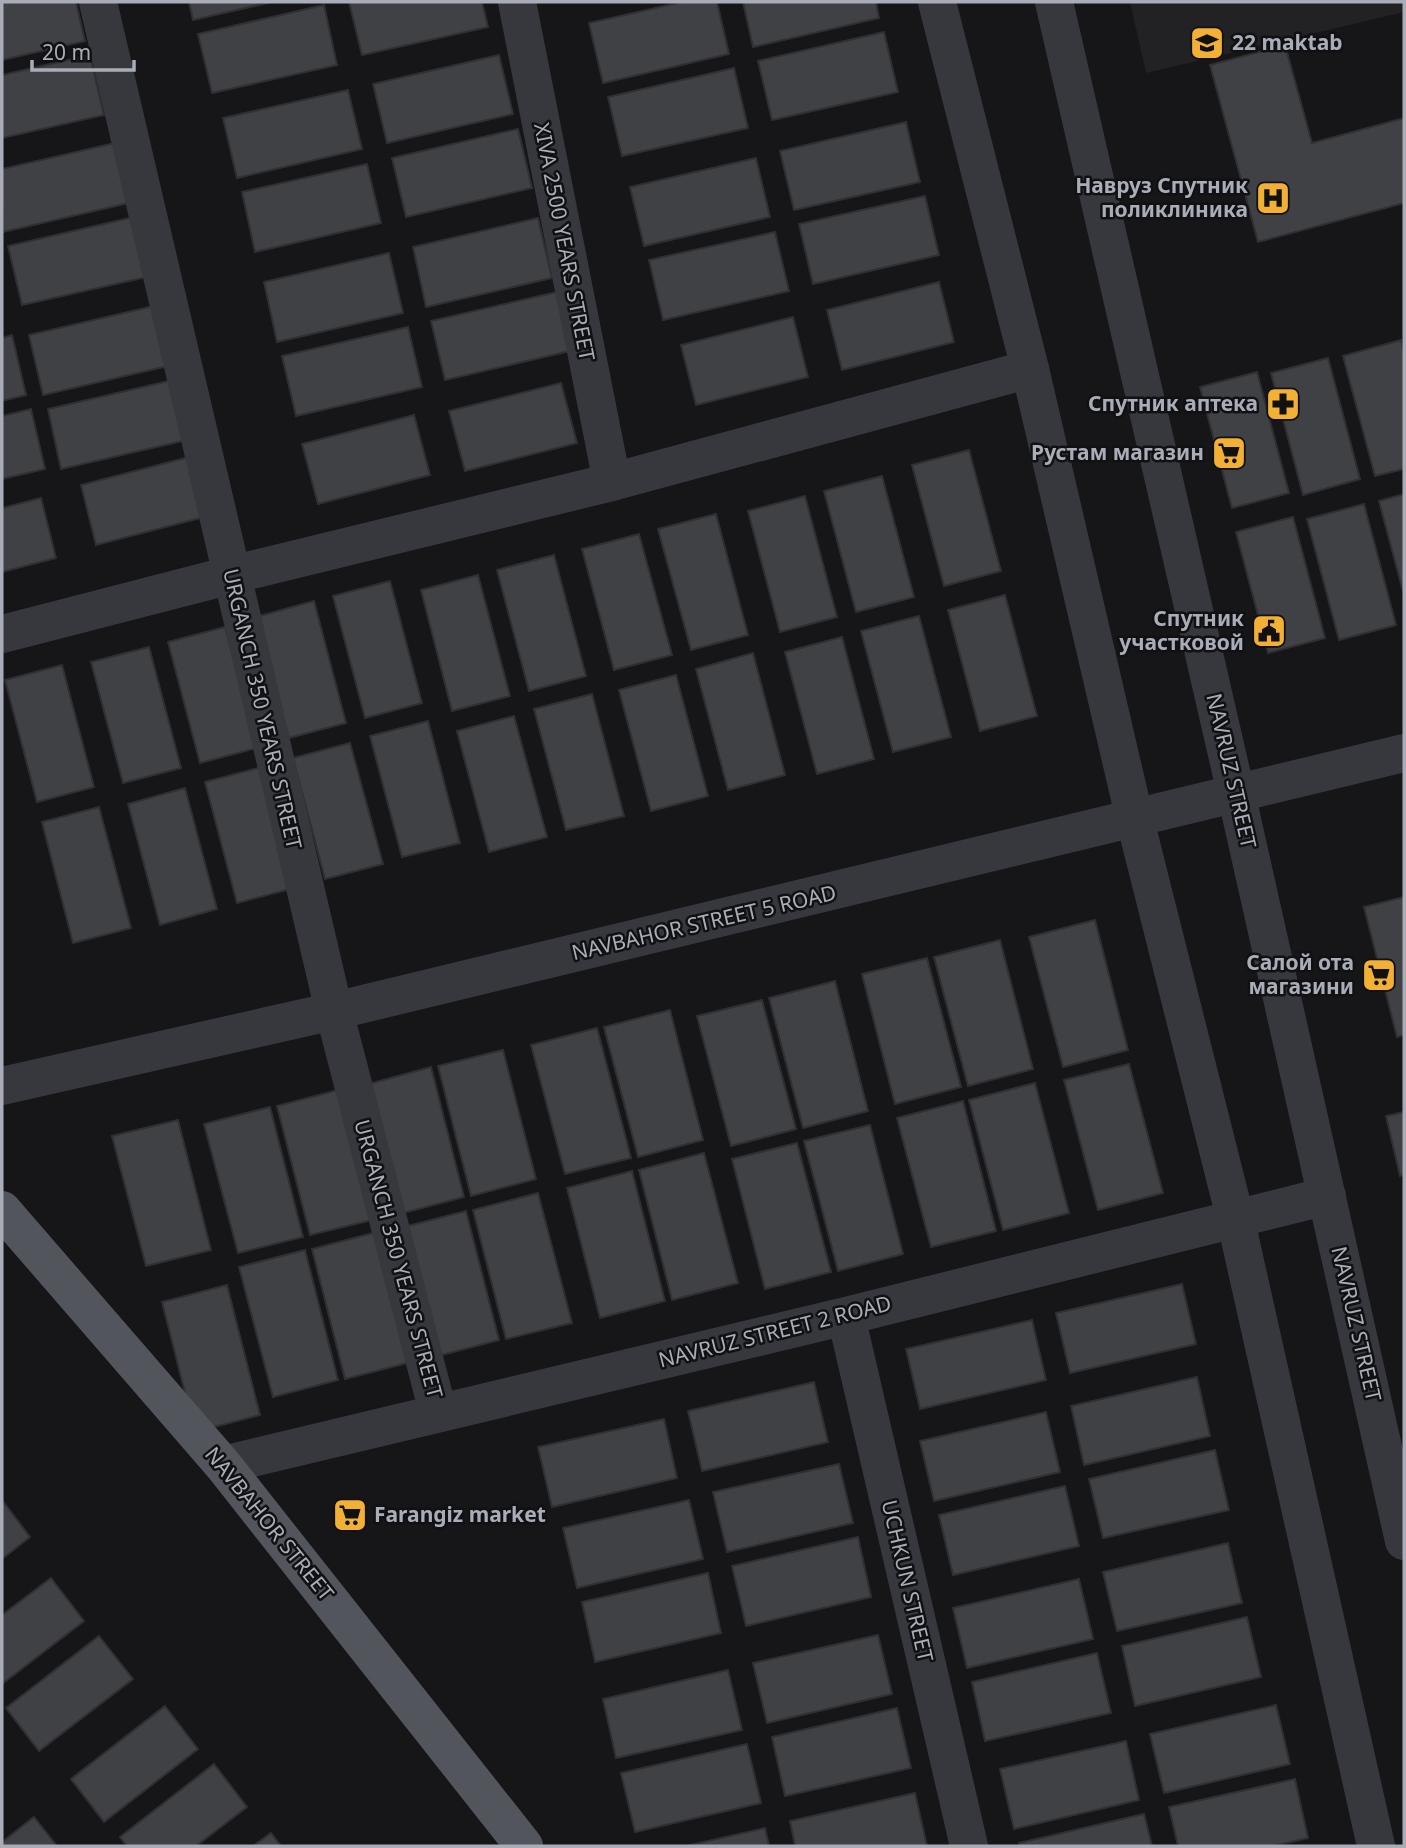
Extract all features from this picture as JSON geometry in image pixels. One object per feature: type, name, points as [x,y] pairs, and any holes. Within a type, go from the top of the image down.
[{"type":"main road","name":"NAVBAHOR STREET","points":[[2,1210],[223,1465],[524,1846]]},
{"type":"street","name":"URGANCH 350 YEARS STREET","points":[[98,2],[334,1011],[438,1412]]},
{"type":"street","name":"XIVA 2500 YEARS STREET","points":[[517,2],[612,482]]},
{"type":"street","points":[[937,2],[1030,369],[1135,820],[1235,1217],[1376,1846]]},
{"type":"street","name":"NAVRUZ STREET","points":[[1054,2],[1404,1541]]},
{"type":"street","points":[[2,634],[612,482],[1030,369]]},
{"type":"street","name":"NAVBAHOR STREET 5 ROAD","points":[[3,1082],[334,1011],[1404,753]]},
{"type":"street","name":"NAVRUZ STREET 2 ROAD","points":[[223,1465],[846,1316],[1327,1196]]},
{"type":"street","name":"UCHKUN STREET","points":[[846,1316],[969,1846]]},
{"type":"shaded area","name":"22 maktab","points":[[1130,2],[1404,2],[1404,12],[1146,73]]},
{"type":"building","points":[[2,2],[76,2],[85,41],[2,60]]},
{"type":"building","points":[[189,2],[272,2],[193,20]]},
{"type":"building","points":[[349,2],[482,2],[488,27],[362,55]]},
{"type":"building","points":[[682,2],[717,2],[729,54],[603,83],[589,23]]},
{"type":"building","points":[[743,2],[876,2],[879,18],[753,47]]},
{"type":"building","points":[[324,5],[337,65],[212,93],[198,34]]},
{"type":"building","points":[[884,32],[898,92],[772,120],[758,61]]},
{"type":"building","points":[[1285,45],[1312,143],[1404,118],[1404,203],[1258,242],[1210,65]]},
{"type":"building","points":[[90,55],[104,115],[2,138],[2,75]]},
{"type":"building","points":[[499,55],[513,114],[387,143],[373,84]]},
{"type":"building","points":[[734,68],[748,128],[622,156],[608,97]]},
{"type":"building","points":[[348,90],[362,149],[237,178],[223,118]]},
{"type":"building","points":[[906,122],[920,182],[794,210],[780,151]]},
{"type":"building","points":[[518,129],[532,188],[406,217],[392,158]]},
{"type":"building","points":[[115,143],[129,203],[3,232],[2,169]]},
{"type":"building","points":[[756,158],[770,217],[644,246],[630,187]]},
{"type":"building","points":[[367,164],[381,223],[255,252],[242,192]]},
{"type":"building","points":[[925,196],[939,255],[813,284],[799,224]]},
{"type":"building","points":[[134,217],[147,277],[22,305],[8,246]]},
{"type":"building","points":[[538,218],[552,278],[426,307],[413,247]]},
{"type":"building","points":[[775,232],[789,291],[663,320],[649,260]]},
{"type":"building","points":[[389,253],[403,313],[277,342],[264,282]]},
{"type":"building","points":[[939,282],[954,342],[842,370],[827,310]]},
{"type":"building","points":[[557,292],[570,351],[445,380],[431,321]]},
{"type":"building","points":[[154,306],[168,366],[43,395],[29,335]]},
{"type":"building","points":[[793,317],[808,377],[696,405],[681,345]]},
{"type":"building","points":[[408,327],[422,387],[296,416],[282,356]]},
{"type":"building","points":[[12,335],[26,395],[2,401],[2,338]]},
{"type":"building","points":[[1401,340],[1404,353],[1404,469],[1375,476],[1343,356]]},
{"type":"building","points":[[1328,358],[1360,479],[1303,495],[1271,373]]},
{"type":"building","points":[[1257,372],[1289,493],[1232,508],[1200,387]]},
{"type":"building","points":[[173,380],[187,440],[61,469],[48,409]]},
{"type":"building","points":[[561,383],[577,443],[465,471],[449,411]]},
{"type":"building","points":[[31,409],[45,469],[2,479],[2,416]]},
{"type":"building","points":[[414,415],[430,475],[318,504],[302,444]]},
{"type":"building","points":[[969,450],[1001,571],[944,586],[912,465]]},
{"type":"building","points":[[193,456],[208,516],[96,545],[81,485]]},
{"type":"building","points":[[882,476],[914,597],[856,612],[824,491]]},
{"type":"building","points":[[1404,494],[1404,595],[1379,501]]},
{"type":"building","points":[[805,496],[837,617],[780,632],[748,511]]},
{"type":"building","points":[[41,498],[56,558],[2,572],[2,508]]},
{"type":"building","points":[[1364,504],[1396,625],[1339,640],[1307,519]]},
{"type":"building","points":[[716,514],[748,635],[691,650],[658,529]]},
{"type":"building","points":[[1293,517],[1325,638],[1268,653],[1236,532]]},
{"type":"building","points":[[639,534],[672,655],[614,670],[582,549]]},
{"type":"building","points":[[554,555],[586,676],[529,691],[497,570]]},
{"type":"building","points":[[478,575],[510,696],[452,711],[421,590]]},
{"type":"building","points":[[390,581],[422,703],[365,718],[333,596]]},
{"type":"building","points":[[1005,595],[1037,716],[980,731],[948,610]]},
{"type":"building","points":[[314,601],[346,723],[289,738],[256,617]]},
{"type":"building","points":[[919,616],[951,737],[893,752],[861,631]]},
{"type":"building","points":[[225,627],[257,748],[200,763],[168,642]]},
{"type":"building","points":[[842,637],[874,759],[817,774],[785,652]]},
{"type":"building","points":[[149,647],[181,768],[123,783],[91,662]]},
{"type":"building","points":[[753,653],[785,775],[728,790],[696,669]]},
{"type":"building","points":[[62,665],[94,787],[37,802],[5,680]]},
{"type":"building","points":[[676,675],[708,796],[651,811],[619,690]]},
{"type":"building","points":[[592,694],[624,816],[566,830],[534,709]]},
{"type":"building","points":[[514,716],[547,837],[489,852],[457,731]]},
{"type":"building","points":[[428,721],[460,843],[402,857],[370,736]]},
{"type":"building","points":[[350,743],[383,864],[325,879],[293,758]]},
{"type":"building","points":[[262,767],[294,888],[237,903],[205,782]]},
{"type":"building","points":[[185,788],[217,909],[160,925],[128,804]]},
{"type":"building","points":[[99,807],[131,928],[73,943],[42,822]]},
{"type":"building","points":[[1404,897],[1404,1035],[1397,1037],[1364,907]]},
{"type":"building","points":[[1095,920],[1128,1050],[1063,1067],[1029,937]]},
{"type":"building","points":[[1000,940],[1033,1069],[968,1086],[934,957]]},
{"type":"building","points":[[927,958],[961,1087],[895,1104],[862,974]]},
{"type":"building","points":[[835,981],[868,1111],[803,1128],[769,998]]},
{"type":"building","points":[[762,1000],[796,1129],[731,1146],[697,1016]]},
{"type":"building","points":[[670,1010],[703,1140],[638,1157],[604,1027]]},
{"type":"building","points":[[597,1028],[631,1158],[565,1174],[531,1045]]},
{"type":"building","points":[[503,1050],[536,1179],[471,1196],[438,1066]]},
{"type":"building","points":[[1129,1064],[1163,1193],[1098,1210],[1064,1080]]},
{"type":"building","points":[[431,1067],[464,1197],[399,1214],[365,1085]]},
{"type":"building","points":[[1035,1083],[1069,1213],[1003,1230],[969,1100]]},
{"type":"building","points":[[342,1089],[376,1219],[310,1235],[277,1106]]},
{"type":"building","points":[[963,1101],[996,1231],[931,1247],[897,1118]]},
{"type":"building","points":[[270,1107],[303,1237],[238,1253],[204,1124]]},
{"type":"building","points":[[1404,1112],[1404,1174],[1400,1176],[1386,1116]]},
{"type":"building","points":[[178,1120],[211,1250],[146,1266],[112,1136]]},
{"type":"building","points":[[870,1125],[903,1254],[838,1271],[804,1141]]},
{"type":"building","points":[[797,1143],[831,1272],[765,1289],[732,1159]]},
{"type":"building","points":[[704,1153],[738,1283],[672,1300],[639,1170]]},
{"type":"building","points":[[632,1171],[665,1301],[600,1318],[567,1188]]},
{"type":"building","points":[[538,1193],[572,1323],[506,1339],[473,1210]]},
{"type":"building","points":[[466,1211],[499,1340],[434,1357],[400,1228]]},
{"type":"building","points":[[377,1232],[411,1362],[345,1379],[312,1249]]},
{"type":"building","points":[[305,1250],[338,1380],[273,1397],[239,1267]]},
{"type":"building","points":[[1182,1284],[1196,1344],[1070,1373],[1056,1313]]},
{"type":"building","points":[[227,1285],[260,1415],[195,1432],[162,1302]]},
{"type":"building","points":[[1032,1320],[1046,1380],[920,1409],[906,1349]]},
{"type":"building","points":[[1197,1377],[1210,1436],[1084,1465],[1071,1406]]},
{"type":"building","points":[[814,1382],[828,1442],[702,1471],[688,1411]]},
{"type":"building","points":[[1046,1412],[1060,1472],[934,1501],[920,1441]]},
{"type":"building","points":[[664,1419],[677,1478],[552,1507],[538,1447]]},
{"type":"building","points":[[1215,1450],[1229,1510],[1103,1538],[1089,1479]]},
{"type":"building","points":[[839,1464],[853,1523],[727,1552],[713,1492]]},
{"type":"building","points":[[1065,1486],[1079,1546],[953,1575],[939,1515]]},
{"type":"building","points":[[2,1500],[30,1537],[2,1559]]},
{"type":"building","points":[[689,1500],[703,1559],[577,1588],[563,1528]]},
{"type":"building","points":[[858,1537],[871,1597],[746,1626],[732,1566]]},
{"type":"building","points":[[1228,1543],[1242,1603],[1117,1631],[1103,1572]]},
{"type":"building","points":[[708,1573],[721,1633],[595,1662],[582,1602]]},
{"type":"building","points":[[51,1578],[84,1621],[2,1684],[2,1615]]},
{"type":"building","points":[[1079,1579],[1093,1639],[967,1668],[953,1608]]},
{"type":"building","points":[[1247,1617],[1261,1677],[1135,1706],[1122,1646]]},
{"type":"building","points":[[878,1635],[892,1694],[767,1723],[753,1663]]},
{"type":"building","points":[[99,1636],[133,1679],[39,1751],[6,1708]]},
{"type":"building","points":[[1097,1653],[1111,1713],[985,1741],[972,1682]]},
{"type":"building","points":[[728,1670],[742,1730],[616,1758],[603,1699]]},
{"type":"building","points":[[1276,1705],[1290,1764],[1164,1793],[1150,1734]]},
{"type":"building","points":[[165,1706],[198,1749],[104,1822],[71,1779]]},
{"type":"building","points":[[897,1708],[911,1768],[785,1796],[772,1737]]},
{"type":"building","points":[[1126,1741],[1139,1800],[1014,1829],[1000,1769]]},
{"type":"building","points":[[747,1744],[761,1803],[635,1832],[621,1773]]},
{"type":"building","points":[[214,1764],[247,1807],[196,1846],[127,1846],[120,1837]]},
{"type":"building","points":[[1295,1779],[1308,1838],[1273,1846],[1178,1846],[1169,1807]]},
{"type":"building","points":[[915,1793],[927,1846],[795,1846],[790,1821]]},
{"type":"building","points":[[1144,1814],[1152,1846],[1020,1846],[1019,1843]]},
{"type":"building","points":[[34,1817],[57,1846],[2,1846],[2,1842]]},
{"type":"building","points":[[765,1828],[769,1846],[686,1846]]},
{"type":"building","points":[[271,1833],[281,1846],[253,1846]]},
{"type":"place","name":"22 maktab","points":[[1207,43]]},
{"type":"place","name":"Навруз Спутник поликлиника","points":[[1273,198]]},
{"type":"place","name":"Спутник аптека","points":[[1283,404]]},
{"type":"place","name":"Рустам магазин","points":[[1229,453]]},
{"type":"place","name":"Спутник участковой","points":[[1269,631]]},
{"type":"place","name":"Салой ота магазини","points":[[1379,975]]},
{"type":"place","name":"Farangiz market","points":[[350,1515]]}]
